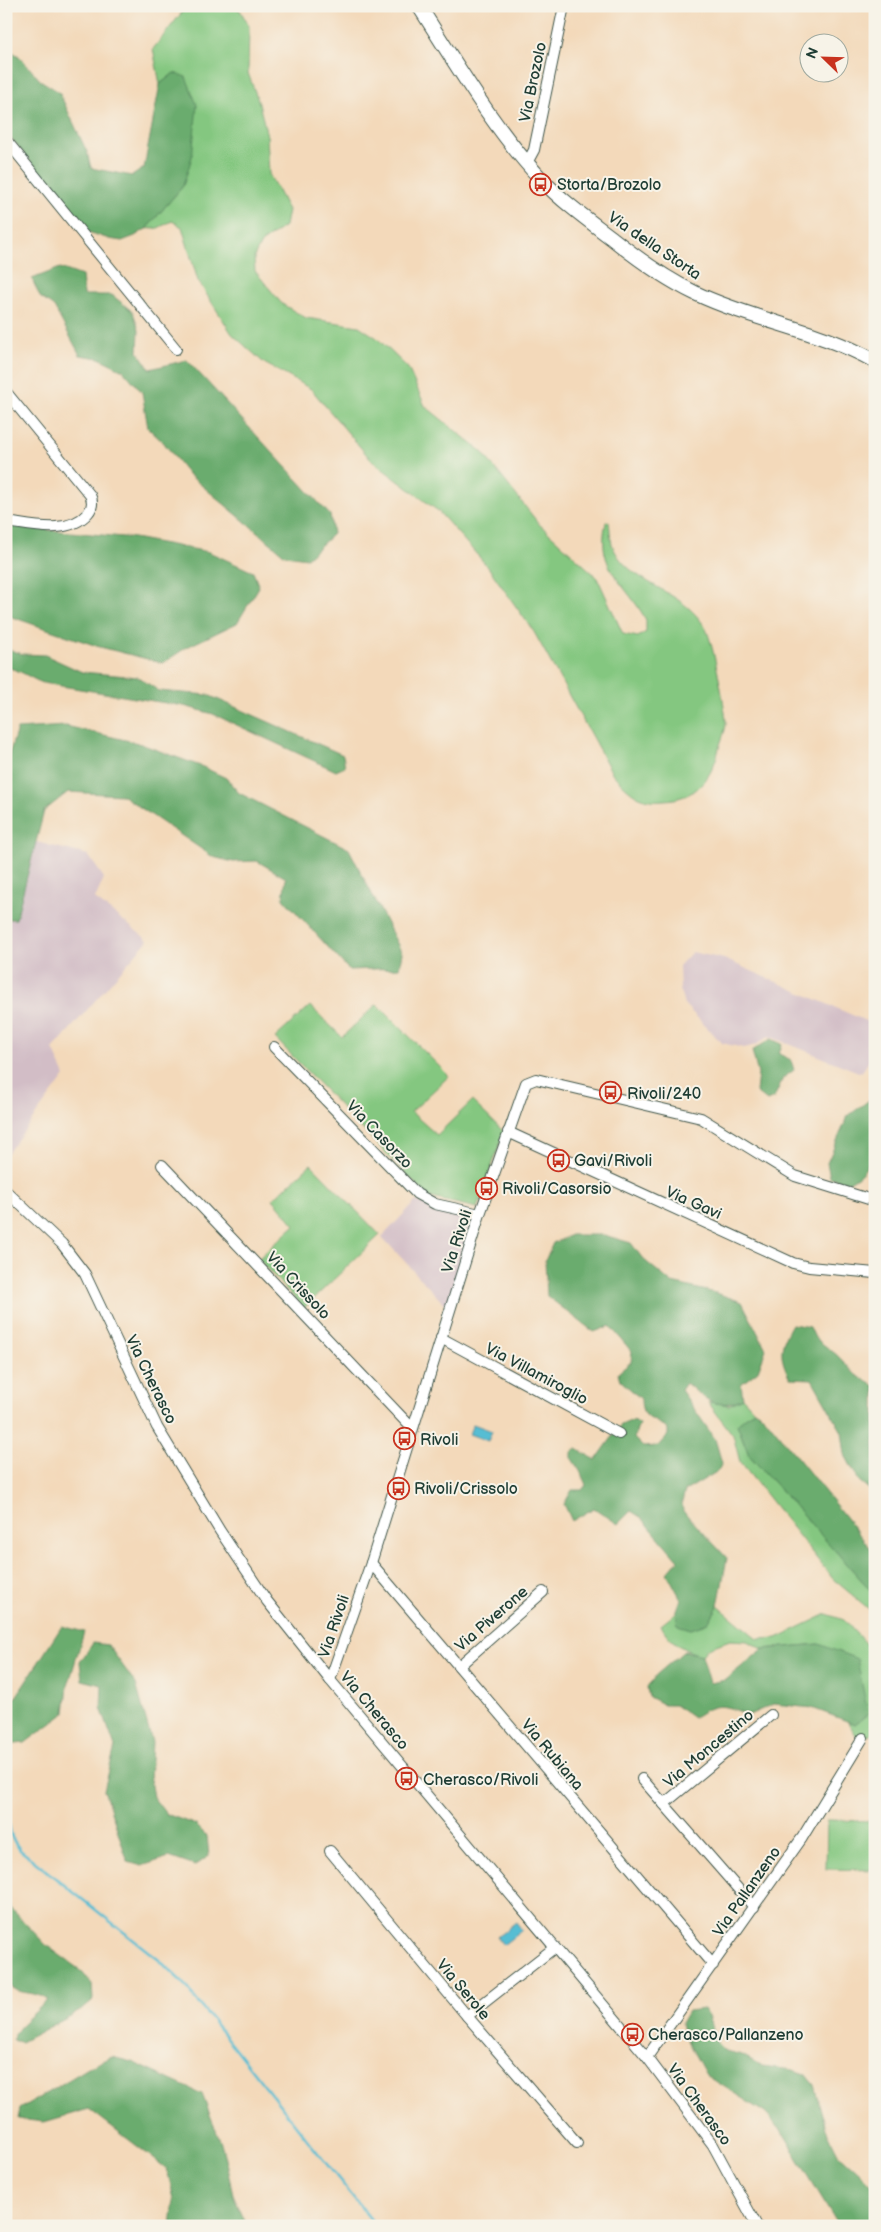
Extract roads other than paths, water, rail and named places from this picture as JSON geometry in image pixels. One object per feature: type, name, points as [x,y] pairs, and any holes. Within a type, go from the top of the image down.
[{"type":"main road","name":"Via della Storta","points":[[419,6],[494,121],[527,163],[570,206],[632,254],[693,292],[737,311],[810,331],[875,361]]},
{"type":"street","name":"Via Brozolo","points":[[527,163],[534,150],[564,6]]},
{"type":"street","points":[[6,140],[176,349]]},
{"type":"street","points":[[6,392],[90,495],[92,504],[90,510],[81,518],[58,527],[6,522]]},
{"type":"street","name":"Via Casorzo","points":[[274,1047],[417,1194],[435,1204],[480,1214]]},
{"type":"street","name":"Via Rivoli","points":[[330,1680],[371,1562],[440,1338],[524,1086],[531,1080],[542,1080],[702,1118],[795,1176],[875,1201]]},
{"type":"street","name":"Via Gavi","points":[[508,1132],[793,1263],[809,1267],[875,1273]]},
{"type":"street","name":"Via Crissolo","points":[[162,1165],[412,1428]]},
{"type":"street","name":"Via Cherasco","points":[[6,1191],[62,1244],[85,1274],[157,1427],[220,1531],[267,1601],[330,1680],[647,2058],[713,2145],[757,2226]]},
{"type":"street","name":"Via Villamiroglio","points":[[440,1338],[619,1434]]},
{"type":"street","name":"Via Rubiana","points":[[371,1562],[713,1965]]},
{"type":"street","name":"Via Piverone","points":[[459,1666],[543,1592]]},
{"type":"street","name":"Via Moncestino","points":[[664,1804],[771,1715]]},
{"type":"street","name":"Via Pallanzeno","points":[[647,2058],[802,1838],[863,1738]]},
{"type":"street","points":[[642,1779],[754,1907]]},
{"type":"street","name":"Via Serole","points":[[330,1851],[467,2016],[577,2143]]},
{"type":"street","points":[[467,2016],[554,1948]]},
{"type":"water","points":[[473,1424],[492,1431],[488,1441],[469,1434]]},
{"type":"water","points":[[516,1922],[522,1930],[503,1945],[497,1937]]},
{"type":"waterway","points":[[6,1813],[12,1838],[20,1850],[159,1960],[182,1982],[376,2226]]},
{"type":"place","name":"Storta/Brozolo","points":[[541,184]]},
{"type":"place","name":"Rivoli/240","points":[[611,1093]]},
{"type":"place","name":"Gavi/Rivoli","points":[[558,1160]]},
{"type":"place","name":"Rivoli/Casorsio","points":[[486,1188]]},
{"type":"place","name":"Rivoli","points":[[404,1439]]},
{"type":"place","name":"Rivoli/Crissolo","points":[[398,1488]]},
{"type":"place","name":"Cherasco/Rivoli","points":[[407,1779]]},
{"type":"place","name":"Cherasco/Pallanzeno","points":[[632,2034]]}]
